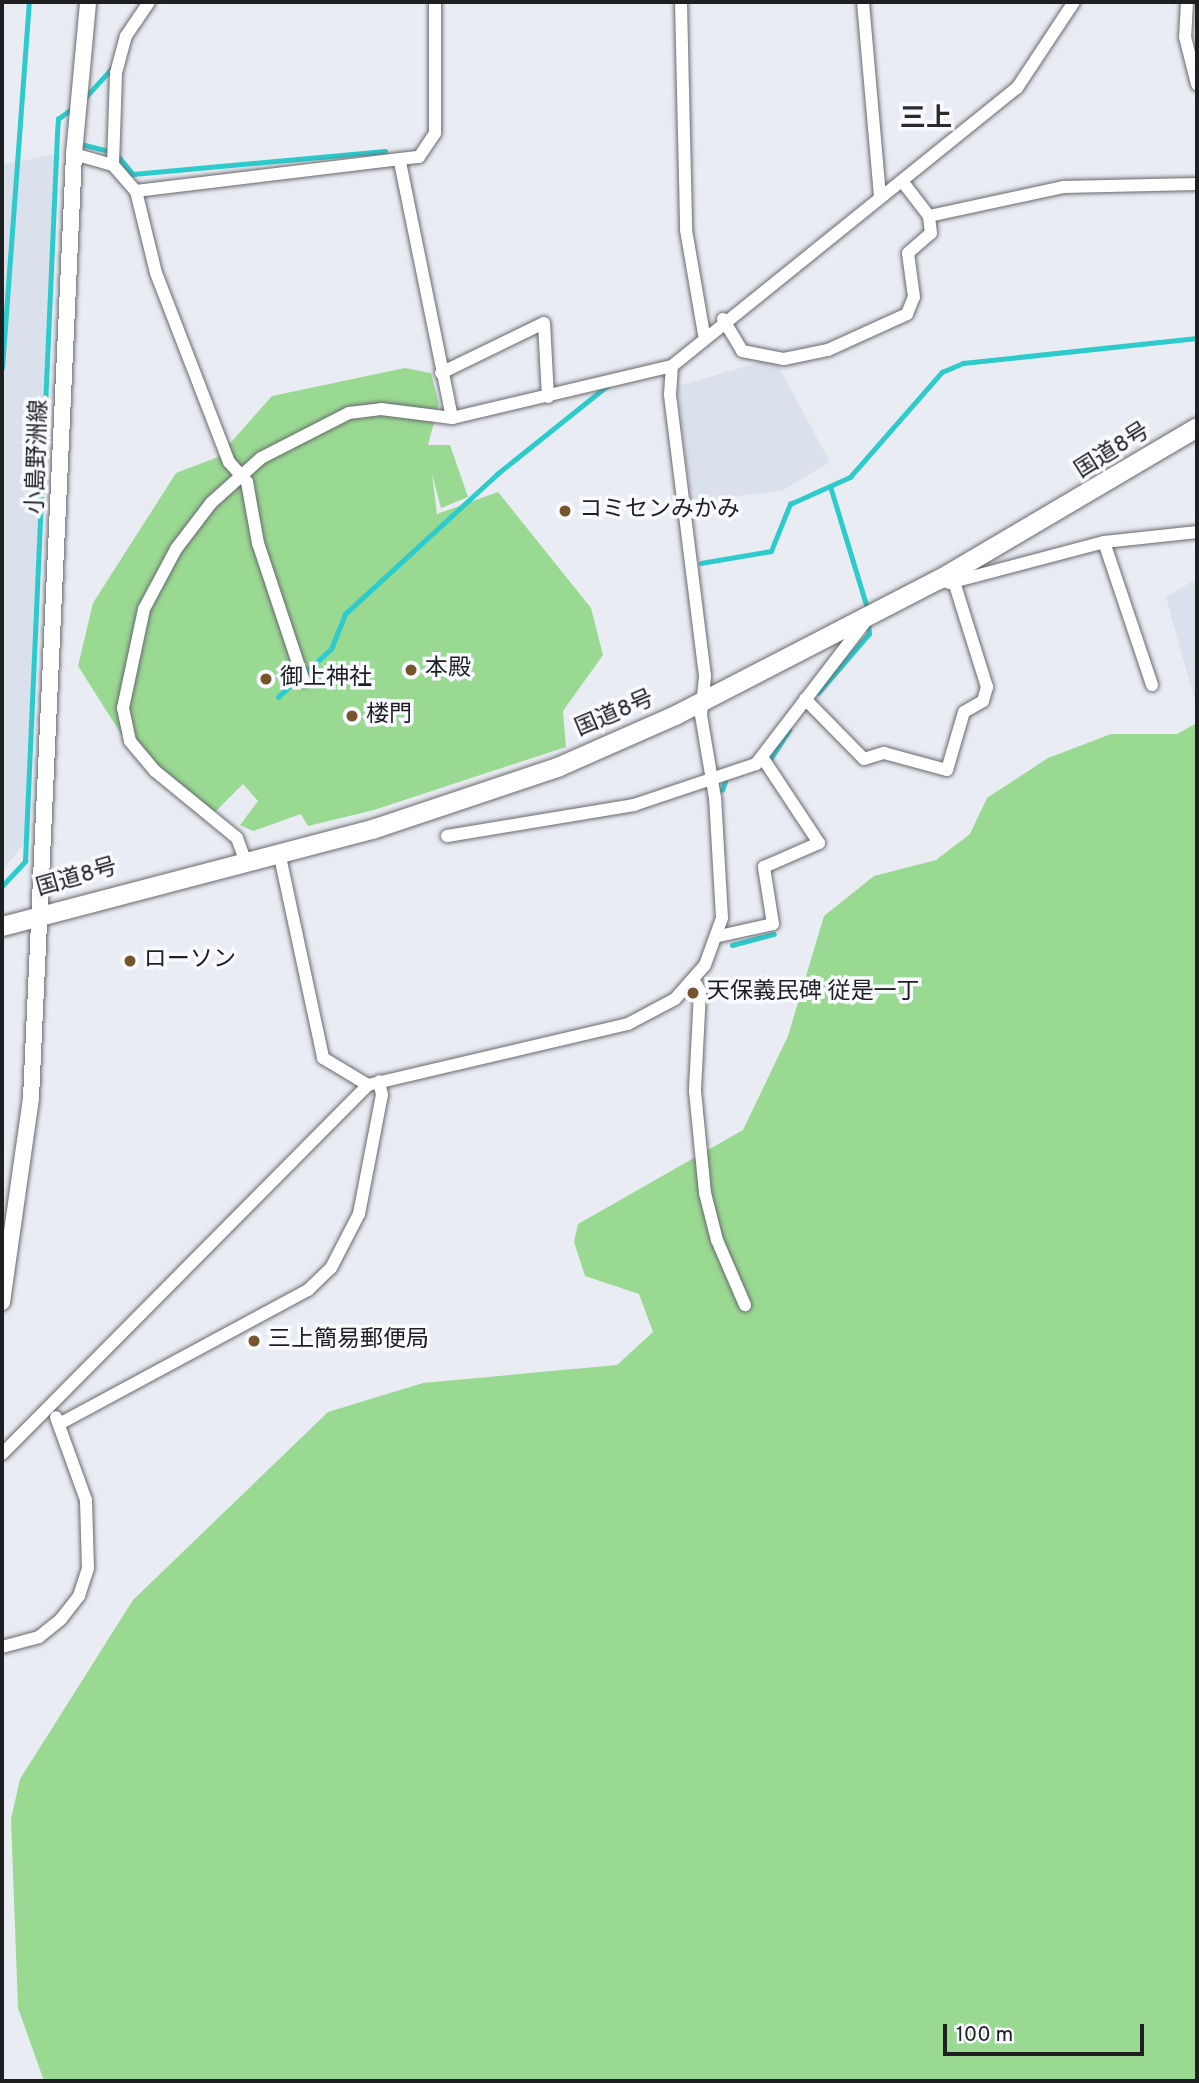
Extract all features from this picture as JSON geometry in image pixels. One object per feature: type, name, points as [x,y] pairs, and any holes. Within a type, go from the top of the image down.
[{"type":"highway","name":"国道8号","points":[[2,926],[279,852],[508,785],[703,698],[870,615],[947,582],[1197,428]]},
{"type":"main road","name":"小島野洲線","points":[[2,1301],[30,1111],[74,154],[88,2]]},
{"type":"street","points":[[113,165],[116,73],[126,36],[149,2]]},
{"type":"street","points":[[136,191],[400,162],[419,157],[435,133],[435,2]]},
{"type":"street","points":[[681,2],[686,230],[704,334]]},
{"type":"street","points":[[863,2],[880,197]]},
{"type":"street","points":[[245,860],[237,838],[155,771],[130,741],[123,708],[144,609],[176,549],[242,476],[301,434],[349,413],[381,409],[452,418],[672,366],[723,318],[902,181],[1017,88],[1074,2]]},
{"type":"street","points":[[1187,2],[1185,37],[1197,84]]},
{"type":"street","points":[[74,154],[113,165],[136,191],[156,273],[229,462],[242,476],[270,585],[304,681]]},
{"type":"street","points":[[400,162],[452,418]]},
{"type":"street","points":[[723,318],[741,351],[784,359],[828,349],[907,314],[914,297],[908,253],[931,233],[929,216],[902,181]]},
{"type":"street","points":[[929,216],[1063,187],[1197,184]]},
{"type":"street","points":[[441,373],[544,323],[548,397]]},
{"type":"street","points":[[2,1454],[374,1083],[628,1024],[654,1014],[693,979],[719,936],[714,783],[703,698],[672,366]]},
{"type":"street","points":[[805,699],[864,759],[884,753],[947,770],[964,712],[982,701],[987,687],[947,582],[1104,542],[1197,532]]},
{"type":"street","points":[[1104,542],[1152,685]]},
{"type":"street","points":[[447,835],[634,805],[714,783],[762,757],[870,615]]},
{"type":"street","points":[[719,936],[773,924],[764,866],[819,843],[762,757]]},
{"type":"street","points":[[61,1423],[308,1290],[331,1268],[359,1214],[382,1095],[374,1083],[323,1058],[279,852]]},
{"type":"street","points":[[693,979],[700,991],[695,1091],[705,1193],[717,1240],[745,1305]]},
{"type":"street","points":[[2,1647],[39,1637],[61,1619],[79,1596],[88,1568],[86,1500],[61,1423],[49,1410]]},
{"type":"shaded area","points":[[56,154],[26,841],[2,871],[2,165]]},
{"type":"shaded area","points":[[774,358],[830,462],[782,491],[691,501],[678,386]]},
{"type":"shaded area","points":[[1197,579],[1197,709],[1166,597]]},
{"type":"green space","points":[[405,368],[431,373],[439,404],[428,445],[450,445],[468,497],[441,508],[432,474],[437,514],[498,492],[591,608],[603,655],[563,711],[566,747],[374,810],[308,826],[301,814],[253,831],[240,825],[258,801],[243,784],[215,812],[166,779],[123,737],[78,666],[93,603],[176,473],[218,457],[272,396]]},
{"type":"green space","points":[[1197,723],[1197,2081],[44,2081],[18,2008],[11,1819],[20,1779],[133,1600],[328,1412],[423,1383],[617,1365],[653,1332],[639,1294],[585,1276],[574,1242],[578,1224],[743,1130],[788,1036],[824,916],[874,876],[936,860],[970,834],[987,798],[1048,758],[1111,734],[1177,734]]},
{"type":"waterway","points":[[2,368],[29,2]]},
{"type":"waterway","points":[[84,99],[113,67]]},
{"type":"waterway","points":[[2,886],[25,861],[57,133],[58,119],[74,107]]},
{"type":"waterway","points":[[81,144],[110,151]]},
{"type":"waterway","points":[[118,156],[133,174],[385,151]]},
{"type":"waterway","points":[[701,563],[771,551],[790,504],[850,477],[942,372],[963,363],[1197,338]]},
{"type":"waterway","points":[[278,697],[331,649],[345,614],[497,474],[607,386]]},
{"type":"waterway","points":[[831,488],[868,610]]},
{"type":"waterway","points":[[818,693],[869,634],[868,622]]},
{"type":"waterway","points":[[769,761],[789,730]]},
{"type":"waterway","points":[[722,790],[725,782]]},
{"type":"waterway","points":[[732,945],[774,934]]},
{"type":"place","name":"コミセンみかみ","points":[[565,511]]},
{"type":"place","name":"本殿","points":[[411,670]]},
{"type":"place","name":"御上神社","points":[[266,679]]},
{"type":"place","name":"楼門","points":[[352,716]]},
{"type":"place","name":"ローソン","points":[[130,961]]},
{"type":"place","name":"天保義民碑 従是一丁","points":[[693,993]]},
{"type":"place","name":"三上簡易郵便局","points":[[254,1341]]},
{"type":"district","name":"三上","points":[[926,120]]}]
